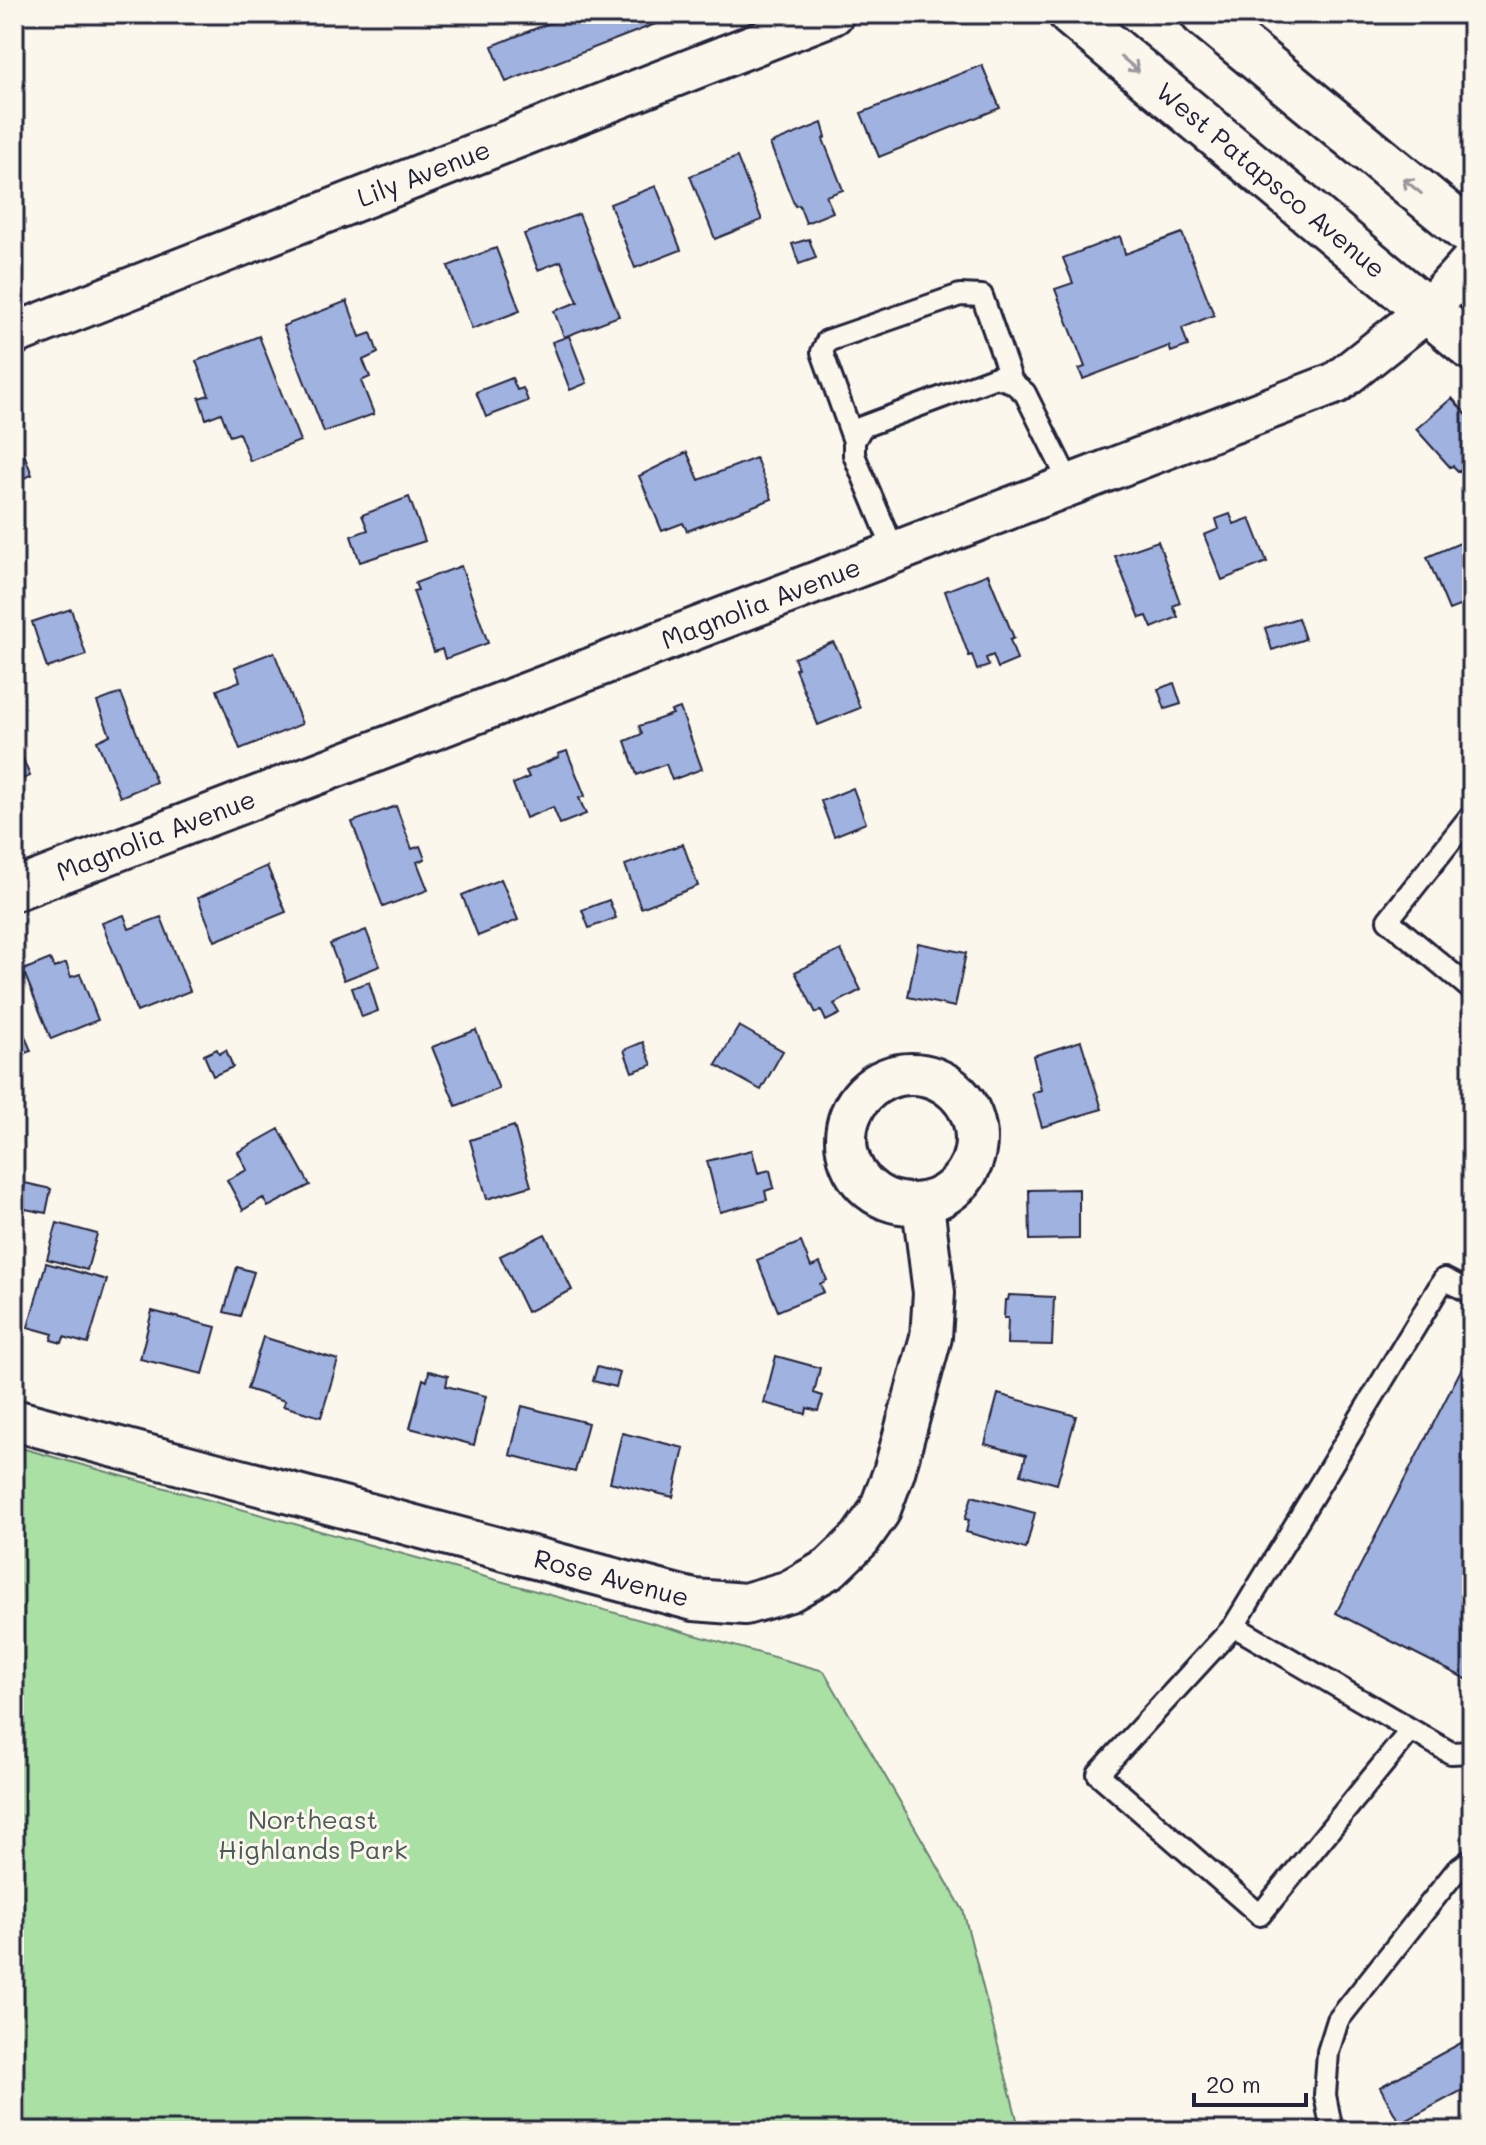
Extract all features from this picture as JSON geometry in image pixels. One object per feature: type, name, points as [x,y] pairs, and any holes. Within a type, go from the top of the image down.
[{"type":"main road","name":"West Patapsco Avenue","points":[[1071,14],[1472,348]]},
{"type":"main road","points":[[1203,14],[1472,235]]},
{"type":"street","name":"Lily Avenue","points":[[14,334],[833,14]]},
{"type":"street","name":"Magnolia Avenue","points":[[14,890],[1336,383],[1427,311],[1472,261]]},
{"type":"street","name":"Rose Avenue","points":[[14,1420],[694,1600],[745,1604],[790,1591],[830,1568],[860,1539],[879,1512],[894,1472],[931,1337],[934,1293],[923,1205]]},
{"type":"lane","points":[[895,553],[854,455],[854,441],[822,352],[827,341],[960,295],[982,296],[1012,382]]},
{"type":"lane","points":[[854,441],[862,427],[996,377],[1012,382],[1025,393],[1071,486]]},
{"type":"lane","points":[[1472,814],[1388,920],[1472,990]]},
{"type":"lane","points":[[1411,1730],[1260,1915],[1098,1774],[1234,1626],[1444,1279],[1472,1293]]},
{"type":"lane","points":[[1234,1626],[1451,1753],[1472,1752]]},
{"type":"lane","points":[[1332,2131],[1325,2095],[1328,2052],[1338,2020],[1456,1871],[1472,1859]]},
{"type":"green space","name":"Northeast Highlands Park","points":[[14,1446],[824,1671],[963,1910],[1020,2131],[14,2131]]},
{"type":"building","points":[[572,14],[681,14],[506,82],[492,46]]},
{"type":"building","points":[[982,65],[1000,108],[879,157],[861,113]]},
{"type":"building","points":[[822,123],[826,137],[823,139],[843,190],[826,196],[833,212],[806,223],[799,205],[795,206],[770,144]]},
{"type":"building","points":[[737,157],[762,220],[715,239],[690,176]]},
{"type":"building","points":[[656,186],[681,250],[635,268],[610,204]]},
{"type":"building","points":[[579,214],[619,316],[564,337],[554,311],[578,302],[561,261],[538,270],[524,234]]},
{"type":"building","points":[[1182,233],[1214,315],[1182,328],[1188,346],[1171,352],[1169,346],[1083,379],[1079,369],[1085,367],[1055,289],[1073,283],[1063,258],[1120,236],[1125,254]]},
{"type":"building","points":[[809,239],[816,258],[799,264],[792,244]]},
{"type":"building","points":[[496,248],[520,311],[472,329],[448,266]]},
{"type":"building","points":[[347,301],[360,337],[371,333],[378,353],[363,360],[370,377],[361,381],[374,414],[324,432],[283,326]]},
{"type":"building","points":[[259,336],[300,441],[250,461],[239,433],[230,436],[221,413],[206,419],[199,398],[209,395],[196,361]]},
{"type":"building","points":[[569,336],[587,383],[570,390],[552,342]]},
{"type":"building","points":[[512,378],[517,390],[523,388],[528,401],[486,417],[476,392]]},
{"type":"building","points":[[1452,398],[1472,421],[1472,460],[1459,472],[1450,467],[1416,429]]},
{"type":"building","points":[[14,427],[32,475],[14,482]]},
{"type":"building","points":[[687,452],[699,480],[756,458],[772,499],[687,531],[683,523],[662,531],[639,476]]},
{"type":"building","points":[[409,497],[425,541],[360,562],[351,536],[368,530],[362,515]]},
{"type":"building","points":[[1230,514],[1234,524],[1250,518],[1267,562],[1222,580],[1204,535],[1219,529],[1216,519]]},
{"type":"building","points":[[1472,538],[1472,601],[1449,610],[1427,557]]},
{"type":"building","points":[[1158,541],[1180,603],[1173,606],[1178,617],[1152,628],[1147,616],[1140,618],[1115,556]]},
{"type":"building","points":[[461,566],[488,643],[445,659],[442,649],[434,652],[413,591],[418,590],[415,583]]},
{"type":"building","points":[[988,574],[1014,638],[1010,640],[1017,660],[998,668],[993,655],[986,658],[989,666],[977,670],[945,591]]},
{"type":"building","points":[[71,609],[86,655],[47,668],[32,622]]},
{"type":"building","points":[[1298,618],[1305,639],[1272,650],[1265,628]]},
{"type":"building","points":[[833,642],[860,708],[818,725],[795,669],[798,668],[794,658]]},
{"type":"building","points":[[274,652],[302,724],[240,749],[217,690],[240,681],[235,667]]},
{"type":"building","points":[[1174,683],[1181,704],[1165,709],[1158,689]]},
{"type":"building","points":[[121,693],[156,782],[120,797],[97,741],[110,735],[97,702]]},
{"type":"building","points":[[680,708],[702,769],[672,780],[666,764],[637,775],[625,741],[642,734],[639,726],[673,714],[671,711]]},
{"type":"building","points":[[567,751],[585,796],[579,798],[586,814],[560,824],[553,807],[526,818],[513,784],[529,777],[526,771]]},
{"type":"building","points":[[21,754],[30,776],[14,783],[14,756]]},
{"type":"building","points":[[853,788],[866,823],[834,836],[821,801]]},
{"type":"building","points":[[396,806],[412,849],[420,846],[425,859],[417,862],[428,890],[383,907],[352,822]]},
{"type":"building","points":[[683,844],[698,886],[641,908],[625,865]]},
{"type":"building","points":[[267,866],[286,912],[215,941],[198,898]]},
{"type":"building","points":[[501,879],[518,920],[478,936],[462,895]]},
{"type":"building","points":[[609,900],[616,918],[589,928],[582,910]]},
{"type":"building","points":[[124,915],[129,929],[161,917],[190,991],[137,1012],[102,923]]},
{"type":"building","points":[[366,930],[380,966],[344,980],[330,944]]},
{"type":"building","points":[[918,943],[966,953],[955,1007],[908,997]]},
{"type":"building","points":[[841,950],[861,990],[834,1004],[840,1014],[826,1021],[821,1010],[816,1013],[795,972]]},
{"type":"building","points":[[50,959],[54,968],[66,963],[71,977],[80,974],[98,1020],[51,1039],[23,970]]},
{"type":"building","points":[[369,982],[378,1011],[362,1017],[352,988]]},
{"type":"building","points":[[14,1009],[31,1051],[14,1057]]},
{"type":"building","points":[[739,1026],[783,1051],[761,1090],[716,1065]]},
{"type":"building","points":[[476,1030],[499,1089],[456,1106],[432,1047]]},
{"type":"building","points":[[1081,1041],[1102,1109],[1042,1127],[1032,1093],[1041,1090],[1033,1056]]},
{"type":"building","points":[[643,1042],[652,1065],[632,1072],[624,1050]]},
{"type":"building","points":[[217,1049],[219,1054],[226,1050],[233,1067],[213,1076],[204,1055]]},
{"type":"building","points":[[514,1126],[531,1186],[487,1199],[470,1140]]},
{"type":"building","points":[[279,1129],[310,1185],[268,1207],[263,1198],[243,1210],[227,1180],[247,1170],[238,1152]]},
{"type":"building","points":[[752,1150],[758,1173],[770,1170],[774,1188],[765,1191],[767,1200],[720,1212],[707,1161]]},
{"type":"building","points":[[25,1183],[51,1189],[46,1213],[20,1208]]},
{"type":"building","points":[[1079,1189],[1079,1239],[1030,1240],[1029,1190]]},
{"type":"building","points":[[57,1223],[97,1234],[87,1270],[47,1259]]},
{"type":"building","points":[[545,1234],[572,1290],[527,1312],[500,1256]]},
{"type":"building","points":[[801,1242],[811,1267],[820,1263],[827,1280],[820,1284],[824,1292],[778,1311],[757,1260]]},
{"type":"building","points":[[46,1263],[107,1280],[88,1344],[64,1337],[62,1343],[51,1340],[53,1334],[28,1327]]},
{"type":"building","points":[[237,1267],[254,1272],[240,1316],[224,1312]]},
{"type":"building","points":[[1009,1295],[1054,1297],[1052,1345],[1007,1344],[1008,1318],[1004,1318],[1005,1300]]},
{"type":"building","points":[[152,1311],[216,1327],[203,1374],[140,1359]]},
{"type":"building","points":[[263,1337],[338,1360],[321,1417],[283,1406],[285,1401],[247,1389]]},
{"type":"building","points":[[776,1356],[820,1368],[814,1393],[823,1396],[818,1411],[807,1408],[806,1414],[764,1403]]},
{"type":"building","points":[[1467,1358],[1472,1360],[1472,1682],[1336,1613]]},
{"type":"building","points":[[597,1367],[620,1373],[616,1387],[593,1381]]},
{"type":"building","points":[[429,1371],[448,1376],[446,1386],[486,1396],[474,1445],[410,1428],[423,1379],[427,1381]]},
{"type":"building","points":[[998,1394],[1076,1416],[1057,1484],[1021,1474],[1026,1455],[985,1444]]},
{"type":"building","points":[[522,1406],[588,1423],[575,1472],[510,1455]]},
{"type":"building","points":[[622,1433],[684,1448],[673,1497],[610,1482]]},
{"type":"building","points":[[972,1496],[1035,1513],[1026,1549],[966,1532],[969,1520],[965,1519]]},
{"type":"building","points":[[1472,2037],[1472,2085],[1400,2124],[1380,2087]]}]
